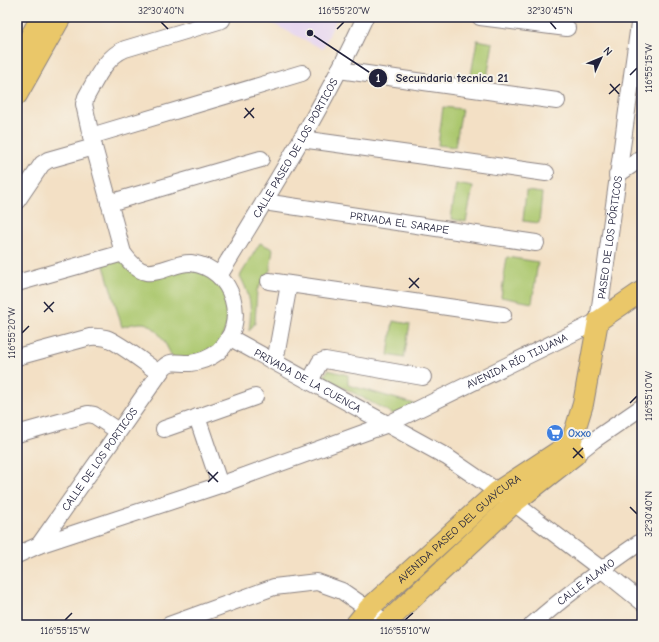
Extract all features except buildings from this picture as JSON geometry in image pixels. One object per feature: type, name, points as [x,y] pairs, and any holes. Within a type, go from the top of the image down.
[{"type":"main road","points":[[17,61],[41,17]]},
{"type":"main road","points":[[17,95],[61,17]]},
{"type":"main road","name":"AVENIDA RÍO TIJUANA","points":[[598,321],[642,291]]},
{"type":"main road","name":"PASEO DE LOS PÓRTICOS","points":[[573,449],[598,321]]},
{"type":"main road","name":"AVENIDA PASEO DEL GUAYCURA","points":[[355,625],[368,609],[498,491],[573,449]]},
{"type":"main road","name":"AVENIDA PASEO DEL GUAYCURA","points":[[386,624],[573,449]]},
{"type":"street","name":"CALLE PASEO DE LOS PORTICOS","points":[[219,276],[301,139],[339,70],[365,17]]},
{"type":"street","points":[[480,17],[567,28]]},
{"type":"street","name":"PASEO DE LOS PÓRTICOS","points":[[598,321],[640,17]]},
{"type":"street","points":[[17,357],[98,336],[107,338],[159,373],[168,363],[190,363],[203,360],[217,352],[229,337],[234,324],[235,307],[230,291],[219,276],[208,268],[192,263],[184,263],[146,272],[130,262],[123,253],[84,104],[109,58],[116,52],[222,20]]},
{"type":"street","points":[[339,70],[557,101]]},
{"type":"street","points":[[17,201],[42,164],[48,160],[93,141],[302,73]]},
{"type":"street","points":[[301,139],[546,173]]},
{"type":"street","points":[[617,175],[642,158]]},
{"type":"street","points":[[109,203],[261,159]]},
{"type":"street","name":"PRIVADA EL SARAPE","points":[[264,202],[536,243]]},
{"type":"street","points":[[17,283],[123,253]]},
{"type":"street","points":[[269,281],[503,315]]},
{"type":"street","points":[[275,362],[289,284]]},
{"type":"street","name":"AVENIDA RÍO TIJUANA","points":[[17,555],[39,545],[220,485],[388,424],[598,321]]},
{"type":"street","name":"PRIVADA DE LA CUENCA","points":[[229,337],[448,457],[498,491],[602,569],[642,602]]},
{"type":"street","points":[[310,381],[320,362],[326,360],[423,377]]},
{"type":"street","name":"CALLE DE LOS PORTICOS","points":[[39,545],[159,373]]},
{"type":"street","points":[[164,429],[255,397]]},
{"type":"street","points":[[573,449],[594,440],[642,407]]},
{"type":"street","points":[[17,434],[91,414],[118,431]]},
{"type":"street","points":[[197,417],[220,485]]},
{"type":"street","name":"CALLE ALAMO","points":[[532,625],[555,604],[642,541]]},
{"type":"street","points":[[169,625],[274,587],[317,582],[342,591],[368,609],[386,624]]},
{"type":"shaded area","points":[[259,17],[337,17],[323,49]]},
{"type":"green space","points":[[477,40],[493,43],[487,78],[471,75]]},
{"type":"green space","points":[[443,107],[462,109],[455,147],[438,145]]},
{"type":"green space","points":[[456,184],[473,187],[466,222],[451,219]]},
{"type":"green space","points":[[526,191],[542,193],[539,223],[523,221]]},
{"type":"green space","points":[[260,243],[273,249],[270,270],[257,290],[255,323],[249,331],[250,303],[240,276]]},
{"type":"green space","points":[[123,253],[138,268],[208,268],[234,304],[217,352],[174,362],[161,337],[152,327],[141,323],[122,327],[102,259]]},
{"type":"green space","points":[[507,257],[538,262],[532,303],[501,297]]},
{"type":"green space","points":[[393,321],[410,324],[404,358],[388,355]]},
{"type":"green space","points":[[328,370],[348,375],[348,385],[418,405],[393,414],[324,377]]},
{"type":"place","name":"Secundaria tecnica 21","points":[[310,33]]},
{"type":"place","name":"Oxxo","points":[[555,433]]}]
